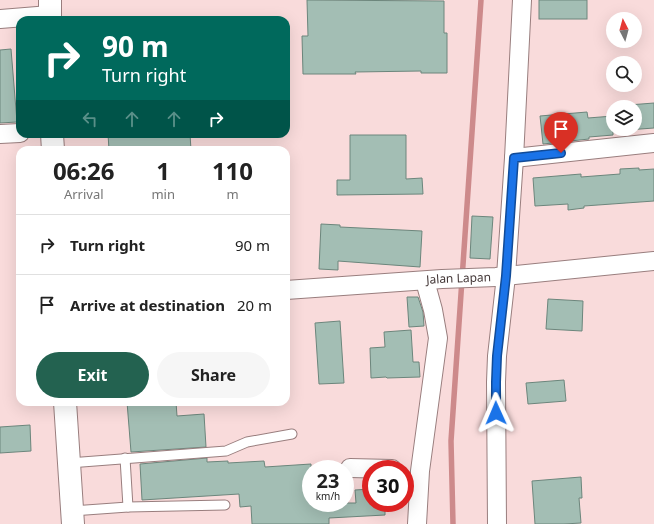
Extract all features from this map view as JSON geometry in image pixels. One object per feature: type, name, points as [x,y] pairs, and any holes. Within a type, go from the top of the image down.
[{"type":"street","points":[[497,524],[497,356],[501,277],[514,158],[522,0]]},
{"type":"street","points":[[21,16],[50,12]]},
{"type":"street","points":[[0,19],[16,17]]},
{"type":"street","points":[[0,134],[16,133]]},
{"type":"street","points":[[514,158],[654,143]]},
{"type":"street","name":"Jalan Lapan","points":[[290,290],[501,277],[654,261]]},
{"type":"street","points":[[414,466],[431,395],[438,338],[433,310],[433,280]]},
{"type":"street","points":[[65,406],[72,517]]},
{"type":"street","points":[[414,484],[417,524]]},
{"type":"lane","points":[[69,463],[226,451],[247,442],[292,434]]},
{"type":"lane","points":[[125,458],[128,507]]},
{"type":"lane","points":[[72,517],[128,507],[225,505]]},
{"type":"building","points":[[307,0],[444,1],[444,33],[447,33],[447,73],[421,73],[421,71],[355,72],[356,74],[303,74],[302,36],[308,36]]},
{"type":"building","points":[[539,0],[587,0],[587,19],[539,19]]},
{"type":"building","points":[[11,49],[16,122],[0,123],[0,50]]},
{"type":"building","points":[[654,103],[654,128],[642,129],[642,104]]},
{"type":"building","points":[[587,112],[588,118],[606,117],[606,136],[543,144],[540,116]]},
{"type":"building","points":[[350,135],[406,135],[406,179],[422,178],[423,194],[337,195],[337,180],[350,180]]},
{"type":"building","points":[[108,138],[190,138],[191,146],[109,146]]},
{"type":"building","points":[[639,168],[639,170],[654,169],[654,201],[584,206],[584,208],[568,210],[568,204],[535,206],[533,178],[581,174],[581,177],[620,174],[620,169]]},
{"type":"building","points":[[472,216],[493,217],[490,259],[470,258]]},
{"type":"building","points":[[321,224],[340,225],[340,227],[422,231],[420,267],[338,261],[338,270],[319,269]]},
{"type":"building","points":[[407,297],[418,297],[423,312],[424,326],[409,327]]},
{"type":"building","points":[[548,299],[583,301],[582,331],[546,329]]},
{"type":"building","points":[[340,321],[344,383],[319,384],[315,323]]},
{"type":"building","points":[[411,330],[413,362],[419,362],[420,377],[371,378],[370,348],[385,347],[384,332]]},
{"type":"building","points":[[564,380],[566,401],[528,404],[526,383]]},
{"type":"building","points":[[127,406],[176,406],[177,416],[204,414],[206,447],[131,452]]},
{"type":"building","points":[[30,425],[31,451],[0,453],[0,427]]},
{"type":"building","points":[[207,458],[207,462],[228,461],[228,463],[264,461],[265,467],[302,465],[302,512],[354,512],[354,503],[356,503],[355,490],[362,490],[362,512],[385,512],[385,515],[329,518],[329,524],[252,524],[251,506],[240,507],[239,494],[142,500],[140,464]]},
{"type":"building","points":[[581,477],[582,498],[579,498],[581,523],[535,524],[532,481]]},
{"type":"waterway","points":[[453,524],[451,441],[481,0]]},
{"type":"route","points":[[496,413],[497,356],[506,276],[514,158],[561,153]]}]
